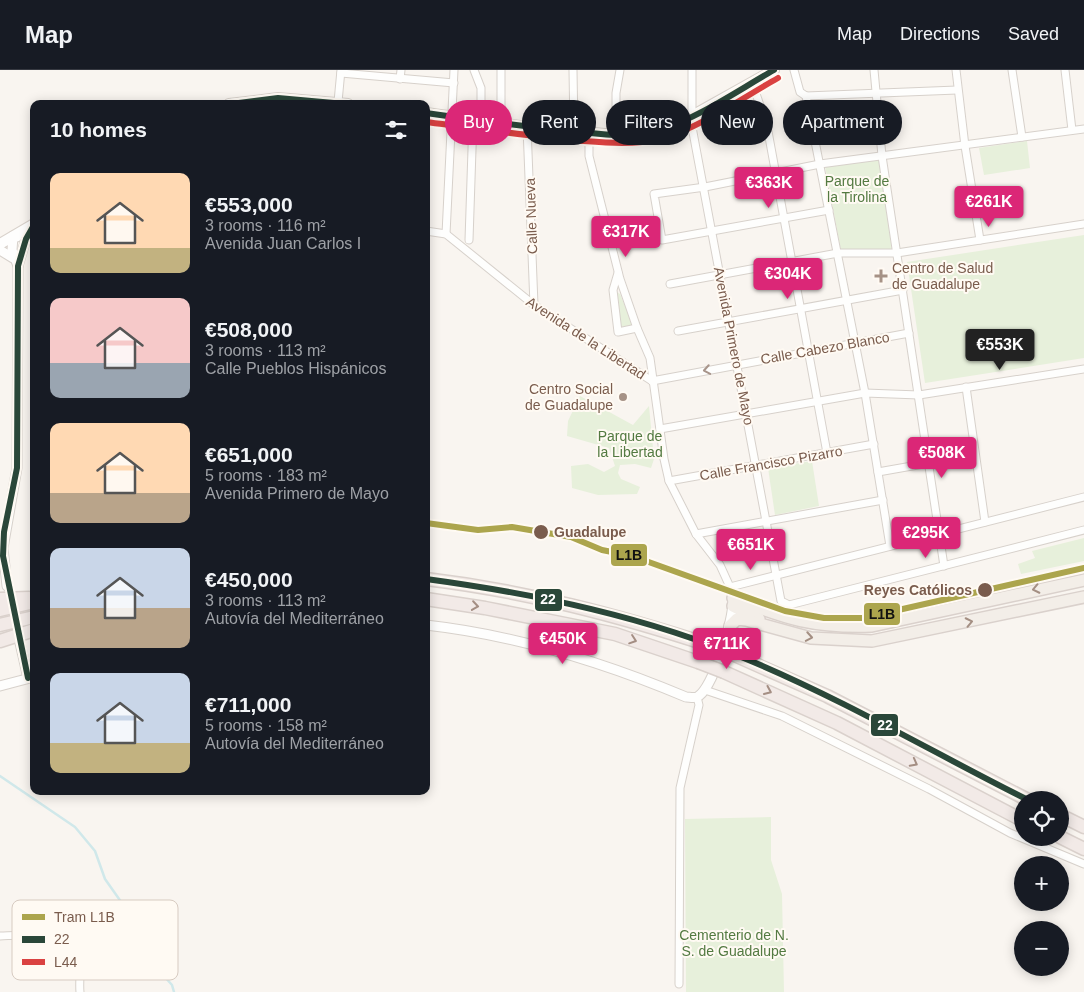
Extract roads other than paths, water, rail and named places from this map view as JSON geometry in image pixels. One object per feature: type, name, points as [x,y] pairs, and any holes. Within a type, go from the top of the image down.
[{"type":"highway","points":[[430,580],[538,596],[625,618],[712,646],[826,696],[1014,793]]},
{"type":"highway","points":[[0,599],[30,598]]},
{"type":"highway","points":[[430,600],[485,608],[615,634],[698,662],[845,727],[1014,816]]},
{"type":"highway","points":[[0,610],[30,603]]},
{"type":"highway","points":[[0,625],[30,618]]},
{"type":"highway","points":[[0,642],[30,631]]},
{"type":"highway","points":[[1069,820],[1084,827]]},
{"type":"highway","points":[[1069,842],[1084,849]]},
{"type":"main road","points":[[691,116],[769,72]]},
{"type":"main road","points":[[430,113],[445,115]]},
{"type":"main road","points":[[0,244],[30,226]]},
{"type":"main road","points":[[732,597],[777,615],[809,624],[839,627],[872,626],[1084,580]]},
{"type":"main road","points":[[732,597],[779,629]]},
{"type":"main road","points":[[730,626],[737,620],[746,620],[811,638],[872,641],[1084,597]]},
{"type":"street","points":[[400,79],[401,70]]},
{"type":"street","points":[[453,100],[454,70]]},
{"type":"street","points":[[474,70],[481,88],[480,100]]},
{"type":"street","points":[[501,70],[501,100]]},
{"type":"street","points":[[573,70],[574,100]]},
{"type":"street","points":[[616,100],[620,70]]},
{"type":"street","name":"Avenida Primero de Mayo","points":[[691,100],[692,70]]},
{"type":"street","points":[[794,70],[800,92],[806,96],[957,90]]},
{"type":"street","points":[[874,70],[882,156],[944,566],[1084,530]]},
{"type":"street","points":[[956,70],[957,90],[980,240]]},
{"type":"street","points":[[1012,70],[1022,137]]},
{"type":"street","points":[[1065,70],[1072,130]]},
{"type":"street","points":[[343,100],[341,72],[454,83]]},
{"type":"street","points":[[752,82],[767,126],[826,452]]},
{"type":"street","points":[[806,96],[856,343],[890,546]]},
{"type":"street","name":"Avenida Primero de Mayo","points":[[691,122],[730,321],[781,601],[789,605],[944,566]]},
{"type":"street","points":[[829,210],[662,240],[654,194],[704,187],[820,164],[965,146],[1084,128]]},
{"type":"street","points":[[430,232],[446,234],[451,145]]},
{"type":"street","points":[[469,240],[475,145]]},
{"type":"street","name":"Calle Nueva","points":[[528,145],[534,305]]},
{"type":"street","points":[[589,145],[589,156],[618,272],[637,328],[650,358],[652,381]]},
{"type":"street","points":[[670,284],[838,253],[898,253],[1084,224]]},
{"type":"street","points":[[16,262],[30,232]]},
{"type":"street","name":"Avenida de la Libertad","points":[[446,234],[534,305],[652,381],[669,481],[681,508],[696,534],[706,545],[732,597]]},
{"type":"street","points":[[7,586],[3,548],[16,468],[16,262],[11,245],[13,236],[21,240],[23,247]]},
{"type":"street","points":[[0,250],[16,262]]},
{"type":"street","points":[[618,272],[613,290],[618,332],[637,328]]},
{"type":"street","points":[[678,331],[903,290]]},
{"type":"street","name":"Calle Cabezo Blanco","points":[[652,381],[910,333]]},
{"type":"street","points":[[660,429],[865,393],[919,395],[1084,369]]},
{"type":"street","points":[[966,387],[986,522]]},
{"type":"street","name":"Calle Francisco Pizarro","points":[[669,481],[874,444]]},
{"type":"street","points":[[878,472],[929,463]]},
{"type":"street","points":[[430,625],[465,629],[560,652],[686,697],[697,697],[705,690],[719,659],[730,626],[732,597],[776,576],[1084,497]]},
{"type":"street","points":[[696,534],[883,500]]},
{"type":"street","points":[[20,643],[30,675]]},
{"type":"street","points":[[0,686],[30,678]]},
{"type":"street","points":[[705,690],[782,716],[894,771],[1010,832],[1084,864]]},
{"type":"street","points":[[679,984],[680,788],[699,705],[697,697]]},
{"type":"waterway","points":[[0,776],[75,827],[95,851],[105,879],[120,900]]},
{"type":"waterway","points":[[168,980],[172,985],[174,992]]},
{"type":"tram line","name":"L1B","points":[[430,524],[478,530],[512,527],[571,537],[602,550],[632,556],[785,611],[824,618],[863,618],[1084,568]]},
{"type":"place","name":"Centro de Salud de Guadalupe","points":[[881,276]]},
{"type":"place","name":"Centro Social de Guadalupe","points":[[623,397]]},
{"type":"place","name":"Guadalupe","points":[[541,532]]},
{"type":"place","name":"Reyes Católicos","points":[[985,590]]},
{"type":"park label","name":"Parque de la Tirolina","points":[[857,190]]},
{"type":"park label","name":"Parque de la Libertad","points":[[630,444]]},
{"type":"park label","name":"Cementerio de N. S. de Guadalupe","points":[[734,944]]}]
